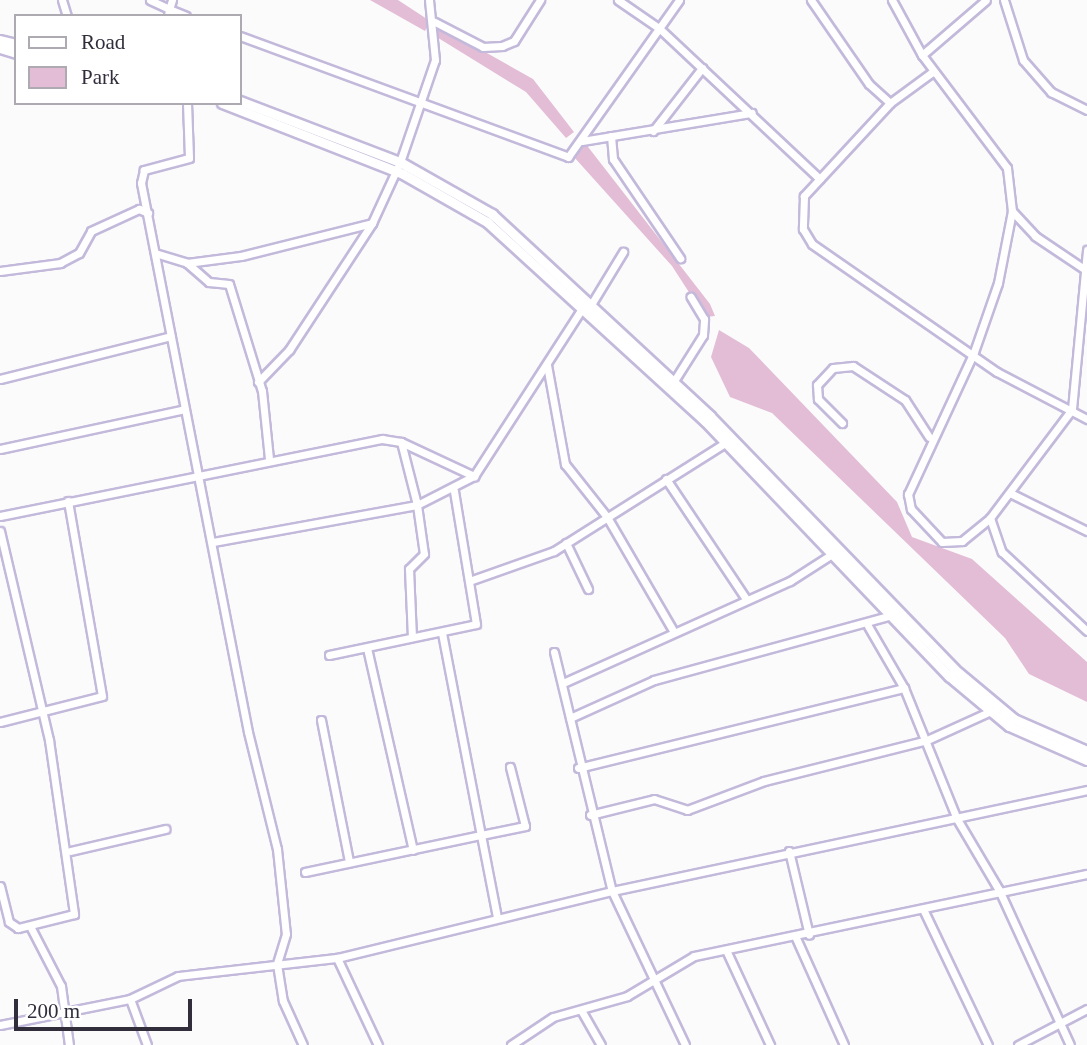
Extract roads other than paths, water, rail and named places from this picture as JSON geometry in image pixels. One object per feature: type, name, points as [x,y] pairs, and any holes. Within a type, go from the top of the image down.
[{"type":"street","points":[[150,0],[169,13],[172,0]]},
{"type":"street","points":[[258,382],[289,350],[372,223],[400,162],[422,106],[435,60],[435,22],[429,0]]},
{"type":"street","points":[[435,22],[483,47],[502,46],[514,41],[540,0]]},
{"type":"street","points":[[618,0],[660,29],[820,179]]},
{"type":"street","points":[[242,37],[422,106],[568,157],[679,0]]},
{"type":"street","points":[[811,0],[869,84],[890,103]]},
{"type":"street","points":[[892,0],[931,73],[1007,168],[1012,211],[998,283],[974,352],[929,437],[908,494],[911,509],[942,542],[962,541],[990,518],[1072,409],[1087,250]]},
{"type":"street","points":[[922,55],[986,0]]},
{"type":"street","points":[[1004,0],[1023,60],[1051,92],[1087,110]]},
{"type":"street","points":[[653,131],[702,68]]},
{"type":"street","points":[[931,73],[890,103],[804,196],[803,229],[812,244],[974,352],[997,372],[1087,419]]},
{"type":"street","points":[[242,102],[400,162],[492,214],[588,305],[893,616],[991,711],[1035,741],[1087,760]]},
{"type":"street","points":[[187,105],[189,158],[144,170],[148,213],[185,410],[202,474],[213,542],[277,849],[286,934],[277,964],[283,1001],[303,1045]]},
{"type":"street","points":[[227,105],[394,172],[487,222],[588,305],[674,381],[893,616],[1014,719],[1087,751]]},
{"type":"street","points":[[581,141],[752,113]]},
{"type":"street","points":[[611,136],[613,159],[680,258]]},
{"type":"street","points":[[0,271],[60,262],[79,253],[91,231],[139,209],[148,213]]},
{"type":"street","points":[[1012,211],[1035,236],[1086,270]]},
{"type":"street","points":[[187,263],[298,245],[372,223]]},
{"type":"street","points":[[213,542],[416,505],[454,491],[474,476],[623,251]]},
{"type":"street","points":[[155,253],[187,263],[209,282],[229,284],[258,382],[269,459]]},
{"type":"street","points":[[674,381],[703,335],[704,319],[691,297]]},
{"type":"street","points":[[0,379],[171,336]]},
{"type":"street","points":[[547,365],[565,464],[607,517],[674,632]]},
{"type":"street","points":[[842,423],[818,399],[817,384],[833,368],[853,366],[905,400],[929,437]]},
{"type":"street","points":[[0,449],[185,410]]},
{"type":"street","points":[[0,516],[269,459],[382,439],[401,442],[474,476]]},
{"type":"street","points":[[401,442],[424,554],[409,569],[412,637]]},
{"type":"street","points":[[472,580],[566,543],[725,443]]},
{"type":"street","points":[[666,479],[746,599]]},
{"type":"street","points":[[329,655],[442,633],[478,621],[454,491]]},
{"type":"street","points":[[1010,493],[1087,531]]},
{"type":"street","points":[[0,722],[40,716],[102,696],[68,501]]},
{"type":"street","points":[[990,518],[1002,552],[1087,631]]},
{"type":"street","points":[[0,531],[70,851],[74,914],[31,928],[9,922],[0,886]]},
{"type":"street","points":[[566,543],[588,589]]},
{"type":"street","points":[[564,683],[746,599],[832,554]]},
{"type":"street","points":[[0,588],[10,586]]},
{"type":"street","points":[[570,718],[654,680],[869,626],[893,616]]},
{"type":"street","points":[[869,626],[904,688],[957,820],[999,890],[1070,1045]]},
{"type":"street","points":[[442,633],[497,917]]},
{"type":"street","points":[[367,648],[413,850]]},
{"type":"street","points":[[554,652],[564,683],[578,768],[612,891],[655,975],[685,1045]]},
{"type":"street","points":[[578,768],[904,688]]},
{"type":"street","points":[[590,815],[654,799],[687,810],[764,780],[927,740],[991,711]]},
{"type":"street","points":[[321,720],[349,862]]},
{"type":"street","points":[[305,872],[524,826],[510,767]]},
{"type":"street","points":[[0,1025],[130,999],[178,976],[337,958],[497,917],[789,851],[957,820],[1087,790]]},
{"type":"street","points":[[70,851],[165,829]]},
{"type":"street","points":[[789,851],[810,935]]},
{"type":"street","points":[[511,1045],[553,1017],[627,996],[655,975],[726,950],[796,938],[999,890],[1087,874]]},
{"type":"street","points":[[923,909],[988,1045]]},
{"type":"street","points":[[31,928],[61,986],[69,1045]]},
{"type":"street","points":[[796,938],[844,1045]]},
{"type":"street","points":[[726,950],[770,1045]]},
{"type":"street","points":[[337,958],[378,1045]]},
{"type":"street","points":[[130,999],[147,1045]]},
{"type":"street","points":[[1018,1045],[1059,1021],[1087,1009]]},
{"type":"street","points":[[581,1010],[601,1045]]}]
